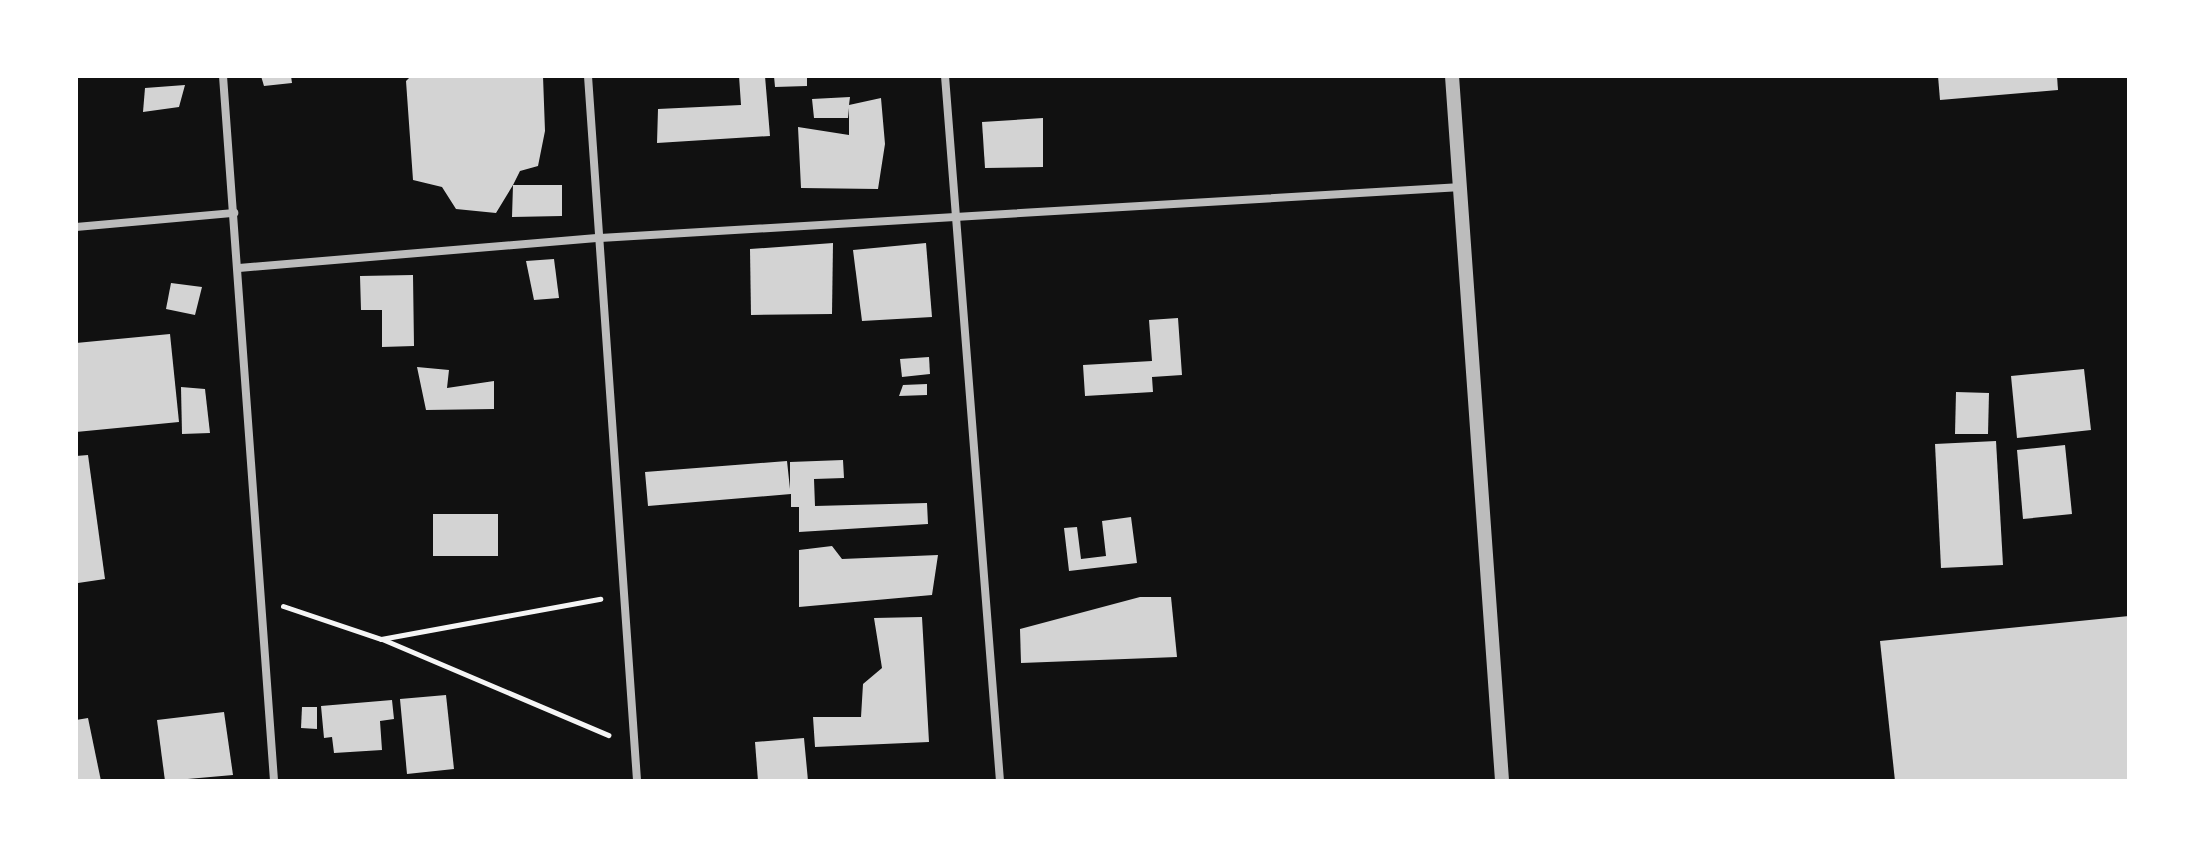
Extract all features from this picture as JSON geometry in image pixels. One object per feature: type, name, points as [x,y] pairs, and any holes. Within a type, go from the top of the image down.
[{"type":"street","points":[[223,76],[274,781]]},
{"type":"street","points":[[588,76],[637,781]]},
{"type":"street","points":[[945,76],[1000,781]]},
{"type":"street","points":[[1452,76],[1502,781]]},
{"type":"street","points":[[239,268],[600,238],[1461,187]]},
{"type":"street","points":[[76,227],[234,213]]},
{"type":"path","points":[[381,639],[625,595]]},
{"type":"path","points":[[261,598],[381,639],[635,747]]},
{"type":"building","points":[[261,76],[291,76],[292,83],[264,86]]},
{"type":"building","points":[[411,76],[543,76],[545,131],[538,166],[520,171],[496,213],[456,209],[442,187],[413,180],[406,81]]},
{"type":"building","points":[[739,76],[765,76],[770,136],[657,143],[658,109],[741,105]]},
{"type":"building","points":[[774,76],[807,76],[807,86],[775,87]]},
{"type":"building","points":[[1938,76],[2057,76],[2058,90],[1940,100]]},
{"type":"building","points":[[185,85],[179,107],[143,112],[145,88]]},
{"type":"building","points":[[850,97],[849,105],[881,98],[885,144],[878,189],[801,188],[798,127],[849,135],[849,108],[848,118],[814,118],[812,99]]},
{"type":"building","points":[[1043,118],[1043,167],[985,168],[982,122]]},
{"type":"building","points":[[513,185],[562,185],[562,216],[512,217]]},
{"type":"building","points":[[833,243],[832,314],[751,315],[750,249]]},
{"type":"building","points":[[926,243],[932,317],[862,321],[853,250]]},
{"type":"building","points":[[554,259],[559,298],[534,300],[526,261]]},
{"type":"building","points":[[413,275],[414,346],[382,347],[382,310],[361,310],[360,276]]},
{"type":"building","points":[[171,283],[202,287],[195,315],[166,309]]},
{"type":"building","points":[[1178,318],[1182,375],[1152,377],[1153,392],[1085,396],[1083,365],[1152,361],[1149,320]]},
{"type":"building","points":[[170,334],[179,422],[76,432],[76,343]]},
{"type":"building","points":[[929,357],[930,374],[902,377],[900,359]]},
{"type":"building","points":[[417,367],[449,370],[447,388],[494,381],[494,409],[426,410]]},
{"type":"building","points":[[2084,369],[2091,430],[2017,438],[2011,376]]},
{"type":"building","points":[[927,384],[927,395],[899,396],[903,385]]},
{"type":"building","points":[[181,387],[205,389],[210,433],[182,434]]},
{"type":"building","points":[[1956,392],[1989,393],[1988,434],[1955,434]]},
{"type":"building","points":[[1996,441],[2003,565],[1941,568],[1935,444]]},
{"type":"building","points":[[2065,445],[2072,514],[2023,519],[2017,450]]},
{"type":"building","points":[[88,455],[105,579],[78,583],[76,456]]},
{"type":"building","points":[[843,460],[844,478],[814,479],[815,506],[927,503],[928,524],[799,532],[799,507],[791,507],[791,494],[648,506],[645,472],[787,461],[790,489],[790,462]]},
{"type":"building","points":[[433,514],[498,514],[498,556],[433,556]]},
{"type":"building","points":[[1131,517],[1137,563],[1069,571],[1064,528],[1077,527],[1081,559],[1106,556],[1102,521]]},
{"type":"building","points":[[832,546],[842,559],[938,555],[932,595],[799,607],[799,550]]},
{"type":"building","points":[[1140,597],[1171,597],[1177,657],[1021,663],[1020,629]]},
{"type":"building","points":[[2129,616],[2129,781],[1895,781],[1880,641]]},
{"type":"building","points":[[922,617],[929,742],[815,747],[813,717],[861,717],[863,684],[882,668],[874,618]]},
{"type":"building","points":[[446,695],[454,769],[407,774],[400,699]]},
{"type":"building","points":[[392,700],[394,719],[380,721],[382,750],[334,753],[332,737],[324,738],[321,706]]},
{"type":"building","points":[[302,707],[317,707],[317,729],[301,728]]},
{"type":"building","points":[[224,712],[233,775],[165,781],[157,720]]},
{"type":"building","points":[[88,718],[101,781],[76,781],[76,720]]},
{"type":"building","points":[[804,738],[808,781],[758,781],[755,742]]}]
